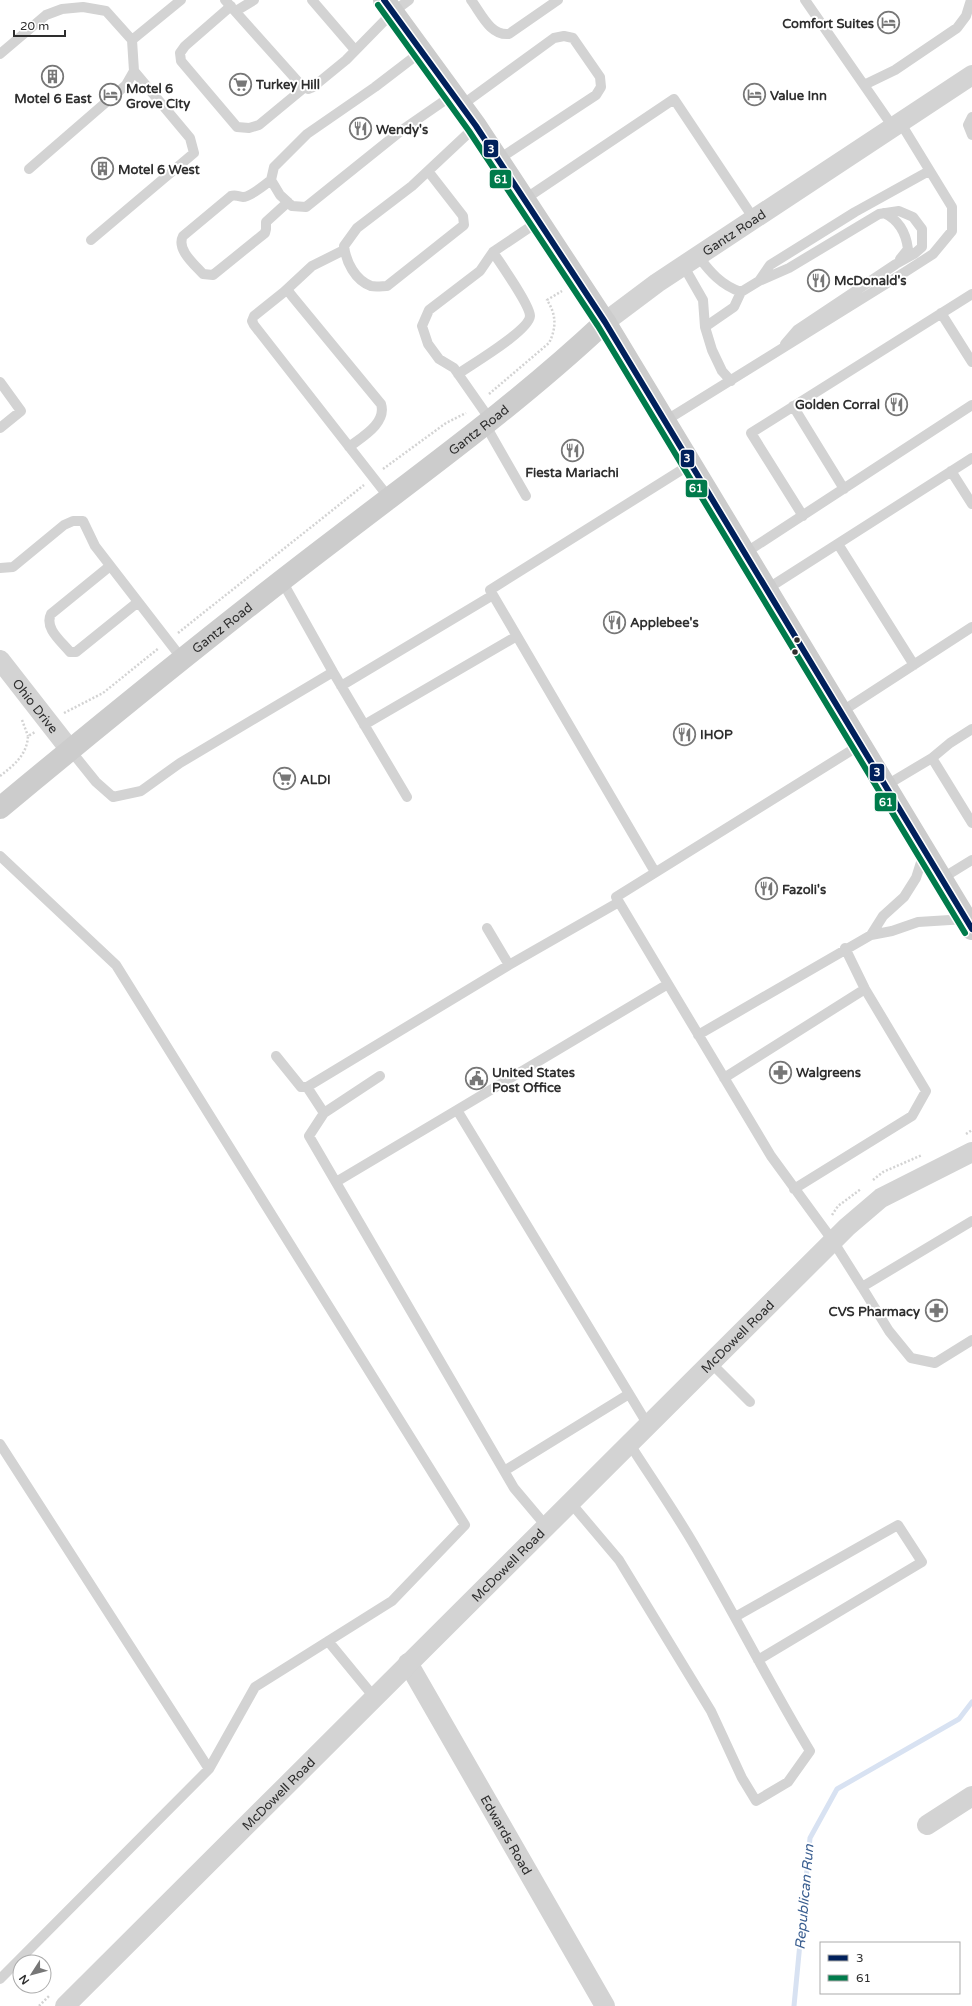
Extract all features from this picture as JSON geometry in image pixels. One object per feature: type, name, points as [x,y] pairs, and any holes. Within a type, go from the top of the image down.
[{"type":"main road","points":[[395,4],[422,51],[499,159],[605,322],[969,924]]},
{"type":"main road","name":"Gantz Road","points":[[0,808],[282,581],[489,423],[570,356],[605,322]]},
{"type":"street","name":"Gantz Road","points":[[605,322],[657,282],[972,75]]},
{"type":"street","name":"Ohio Drive","points":[[0,660],[71,750]]},
{"type":"street","name":"McDowell Road","points":[[65,2006],[833,1241],[882,1198],[972,1152]]},
{"type":"street","name":"Edwards Road","points":[[408,1663],[605,2006]]},
{"type":"street","points":[[927,1825],[972,1796]]},
{"type":"lane","points":[[132,40],[180,0]]},
{"type":"lane","points":[[254,0],[231,6],[185,46],[180,53],[181,61],[237,127],[249,128],[259,125],[305,87]]},
{"type":"lane","points":[[312,0],[355,50]]},
{"type":"lane","points":[[471,0],[496,32],[501,34],[509,34],[558,0]]},
{"type":"lane","points":[[665,421],[778,352],[933,254],[952,231],[952,207],[929,171],[896,125],[864,85],[805,0]]},
{"type":"lane","points":[[864,85],[895,70],[957,28],[966,16],[971,0]]},
{"type":"lane","points":[[231,6],[301,85],[313,88],[346,60],[395,4]]},
{"type":"lane","points":[[0,54],[46,15],[62,9],[83,7],[106,11],[132,40],[134,71],[126,85],[29,169]]},
{"type":"lane","points":[[422,51],[375,87],[307,134],[274,167],[271,180],[280,196],[292,206],[306,206],[402,130],[458,100],[554,38],[564,36],[573,38],[600,77],[601,87],[596,95],[499,159]]},
{"type":"lane","points":[[91,240],[194,153],[190,138],[134,71]]},
{"type":"lane","points":[[525,199],[674,99],[754,219]]},
{"type":"lane","points":[[972,117],[968,125],[972,135]]},
{"type":"lane","points":[[428,170],[463,216],[464,225],[387,286],[372,286],[358,276],[346,260],[344,246],[357,228],[412,186],[428,170],[476,126]]},
{"type":"lane","points":[[759,281],[770,265],[855,212],[929,171]]},
{"type":"lane","points":[[271,180],[244,197],[236,194],[231,196],[184,236],[180,241],[182,248],[203,274],[213,275],[265,233],[266,222],[269,217],[288,202]]},
{"type":"lane","points":[[705,327],[734,308],[741,292],[759,281],[789,268],[879,214],[899,211],[913,217],[922,229],[922,247],[914,254],[896,264],[797,330],[778,352]]},
{"type":"lane","points":[[884,213],[892,217],[900,225],[907,238],[908,249],[896,264]]},
{"type":"lane","points":[[526,496],[479,403],[454,368],[439,359],[428,344],[422,326],[429,310],[480,271],[493,252],[539,221]]},
{"type":"lane","points":[[344,250],[312,266],[284,292],[254,316],[252,321],[390,499]]},
{"type":"lane","points":[[458,374],[517,333],[528,323],[530,315],[521,296],[493,252]]},
{"type":"lane","points":[[690,260],[710,272],[727,287],[741,292]]},
{"type":"lane","points":[[690,260],[703,300],[705,327],[712,350],[722,370],[731,381]]},
{"type":"lane","points":[[284,292],[289,292],[381,404],[383,411],[381,418],[374,426],[349,447]]},
{"type":"lane","points":[[803,516],[750,433],[972,294]]},
{"type":"lane","points":[[942,313],[972,362]]},
{"type":"lane","points":[[0,382],[21,411],[0,428]]},
{"type":"lane","points":[[745,553],[972,405]]},
{"type":"lane","points":[[793,406],[844,489]]},
{"type":"lane","points":[[766,589],[972,458]]},
{"type":"lane","points":[[656,872],[490,590],[690,464]]},
{"type":"lane","points":[[951,471],[972,504]]},
{"type":"lane","points":[[0,568],[13,567],[64,525],[73,521],[83,522],[94,546],[184,660]]},
{"type":"lane","points":[[838,544],[914,665]]},
{"type":"lane","points":[[110,566],[51,614],[48,620],[49,626],[70,652],[76,652],[138,602]]},
{"type":"lane","points":[[282,581],[341,686],[407,797]]},
{"type":"lane","points":[[341,686],[493,595]]},
{"type":"lane","points":[[840,712],[972,627]]},
{"type":"lane","points":[[364,725],[517,636]]},
{"type":"lane","points":[[71,750],[96,782],[113,797],[142,791],[180,763],[333,672]]},
{"type":"lane","points":[[885,786],[932,758],[950,743],[972,730]]},
{"type":"lane","points":[[860,745],[616,897],[771,1156],[833,1241],[889,1331],[911,1358],[935,1363],[972,1340]]},
{"type":"lane","points":[[932,758],[970,816]]},
{"type":"lane","points":[[871,935],[883,916],[904,897],[916,878],[924,851]]},
{"type":"lane","points":[[0,856],[116,965],[465,1525],[392,1601],[255,1686],[209,1769],[0,1979]]},
{"type":"lane","points":[[941,879],[972,860]]},
{"type":"lane","points":[[276,1056],[301,1087],[306,1087],[509,965],[619,902]]},
{"type":"lane","points":[[698,1035],[845,948],[871,935],[892,931],[918,922],[969,924]]},
{"type":"lane","points":[[487,928],[509,965]]},
{"type":"lane","points":[[794,1189],[912,1116],[926,1091],[866,989],[845,948]]},
{"type":"lane","points":[[336,1182],[668,984]]},
{"type":"lane","points":[[724,1078],[866,989]]},
{"type":"lane","points":[[380,1076],[324,1113],[309,1136],[514,1488],[546,1526]]},
{"type":"lane","points":[[306,1087],[324,1113]]},
{"type":"lane","points":[[457,1110],[648,1425]]},
{"type":"lane","points":[[862,1287],[972,1221]]},
{"type":"lane","points":[[710,1362],[750,1402]]},
{"type":"lane","points":[[504,1471],[629,1394]]},
{"type":"lane","points":[[570,1502],[619,1560],[710,1711],[742,1778],[756,1801],[788,1782],[810,1751],[692,1542],[629,1443]]},
{"type":"lane","points":[[0,1444],[209,1769]]},
{"type":"lane","points":[[734,1617],[898,1525],[922,1562],[758,1660]]},
{"type":"lane","points":[[328,1641],[374,1697]]},
{"type":"path","points":[[0,776],[17,762],[27,746],[28,736],[74,707],[103,693],[373,478],[446,423],[468,412],[479,403],[549,342],[553,335],[555,318],[547,300],[578,281]]},
{"type":"waterway","name":"Republican Run","points":[[794,2006],[810,1838],[837,1789],[959,1719],[972,1702]]},
{"type":"transit line","name":"3","points":[[384,0],[476,126],[605,322],[972,929]]},
{"type":"transit line","name":"61","points":[[378,5],[469,131],[598,326],[965,933]]},
{"type":"place","name":"Comfort Suites","points":[[889,23]]},
{"type":"place","name":"Motel 6 East","points":[[53,76]]},
{"type":"place","name":"Turkey Hill","points":[[240,84]]},
{"type":"place","name":"Motel 6 Grove City","points":[[110,95]]},
{"type":"place","name":"Value Inn","points":[[755,95]]},
{"type":"place","name":"Wendy's","points":[[361,129]]},
{"type":"place","name":"Motel 6 West","points":[[103,169]]},
{"type":"place","name":"McDonald's","points":[[818,280]]},
{"type":"place","name":"Golden Corral","points":[[896,404]]},
{"type":"place","name":"Fiesta Mariachi","points":[[572,450]]},
{"type":"place","name":"Applebee's","points":[[614,622]]},
{"type":"place","name":"IHOP","points":[[684,734]]},
{"type":"place","name":"ALDI","points":[[284,779]]},
{"type":"place","name":"Fazoli's","points":[[767,889]]},
{"type":"place","name":"Walgreens","points":[[781,1072]]},
{"type":"place","name":"United States Post Office","points":[[477,1079]]},
{"type":"place","name":"CVS Pharmacy","points":[[936,1311]]}]
